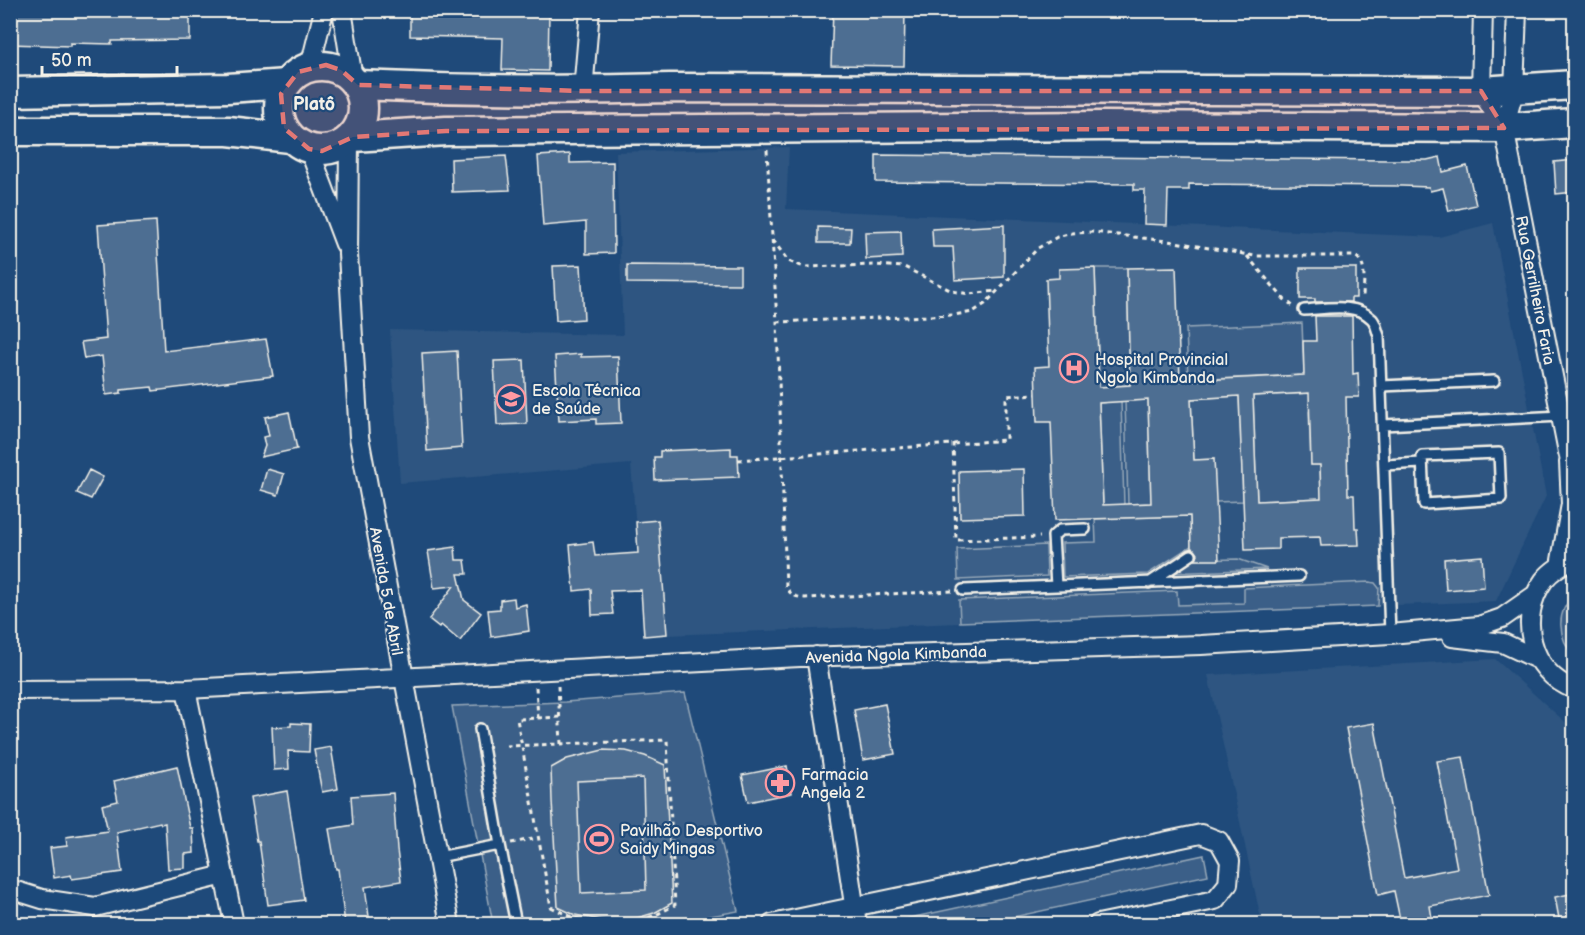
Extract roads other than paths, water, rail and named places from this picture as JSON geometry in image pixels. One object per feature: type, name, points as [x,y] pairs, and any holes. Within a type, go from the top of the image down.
[{"type":"main road","points":[[299,143],[284,128],[279,117],[281,94],[286,84],[298,72],[310,67],[326,65],[341,70],[356,82],[362,95],[363,117],[351,139]]},
{"type":"main road","points":[[356,82],[449,90],[583,91],[670,88],[1514,91],[1575,86]]},
{"type":"main road","points":[[10,92],[218,89],[286,84]]},
{"type":"main road","points":[[670,88],[671,129]]},
{"type":"main road","points":[[10,130],[228,130],[299,143],[322,151],[336,148],[351,139],[446,131],[1104,126],[1504,128],[1575,123]]},
{"type":"street","points":[[310,67],[324,10]]},
{"type":"street","points":[[342,10],[356,82]]},
{"type":"street","points":[[583,91],[590,10]]},
{"type":"street","points":[[1483,10],[1481,91],[1504,128]]},
{"type":"street","points":[[1504,128],[1514,91],[1516,10]]},
{"type":"street","name":"Rua Gerrilheiro Faria","points":[[1504,128],[1568,452],[1575,475]]},
{"type":"street","name":"Avenida 5 de Abril","points":[[351,139],[348,254],[359,437],[402,677],[450,924]]},
{"type":"street","name":"Avenida 5 de Abril","points":[[299,143],[348,254]]},
{"type":"street","name":"Rua Gerrilheiro Faria","points":[[1567,562],[1571,504],[1568,452]]},
{"type":"street","points":[[1567,562],[1546,578],[1535,595],[1529,618],[1531,641],[1539,660],[1551,675],[1575,689]]},
{"type":"street","points":[[1390,634],[1479,626],[1502,618],[1535,595]]},
{"type":"street","points":[[1390,634],[1468,637],[1503,643],[1539,660]]},
{"type":"street","name":"Avenida Ngola Kimbanda","points":[[10,690],[186,688],[816,656],[1190,645],[1390,634]]},
{"type":"street","points":[[816,656],[856,916]]},
{"type":"street","points":[[186,688],[234,924]]},
{"type":"street","points":[[772,924],[856,916],[1201,834],[1219,841],[1230,861],[1228,884],[1215,900],[1098,924]]},
{"type":"street","points":[[10,889],[42,899],[95,907],[224,875]]},
{"type":"lane","points":[[1304,310],[1354,308],[1374,321],[1379,336],[1390,634]]},
{"type":"lane","points":[[1381,386],[1494,381]]},
{"type":"lane","points":[[1383,424],[1561,416]]},
{"type":"lane","points":[[1499,453],[1501,500],[1424,504],[1422,463],[1422,456],[1499,453]]},
{"type":"lane","points":[[1384,465],[1422,463]]},
{"type":"lane","points":[[1056,586],[1053,536],[1060,530],[1084,529]]},
{"type":"lane","points":[[1149,583],[1191,555]]},
{"type":"lane","points":[[963,590],[1299,576]]},
{"type":"lane","points":[[480,729],[516,924]]},
{"type":"lane","points":[[438,857],[500,845]]},
{"type":"place","name":"Hospital Provincial Ngola Kimbanda","points":[[1074,368]]},
{"type":"place","name":"Escola Técnica de Saúde","points":[[511,399]]},
{"type":"place","name":"Farmacia Angela 2","points":[[780,783]]},
{"type":"place","name":"Pavilhão Desportivo Saidy Mingas","points":[[599,839]]},
{"type":"district","name":"Platô","points":[[314,104]]}]
